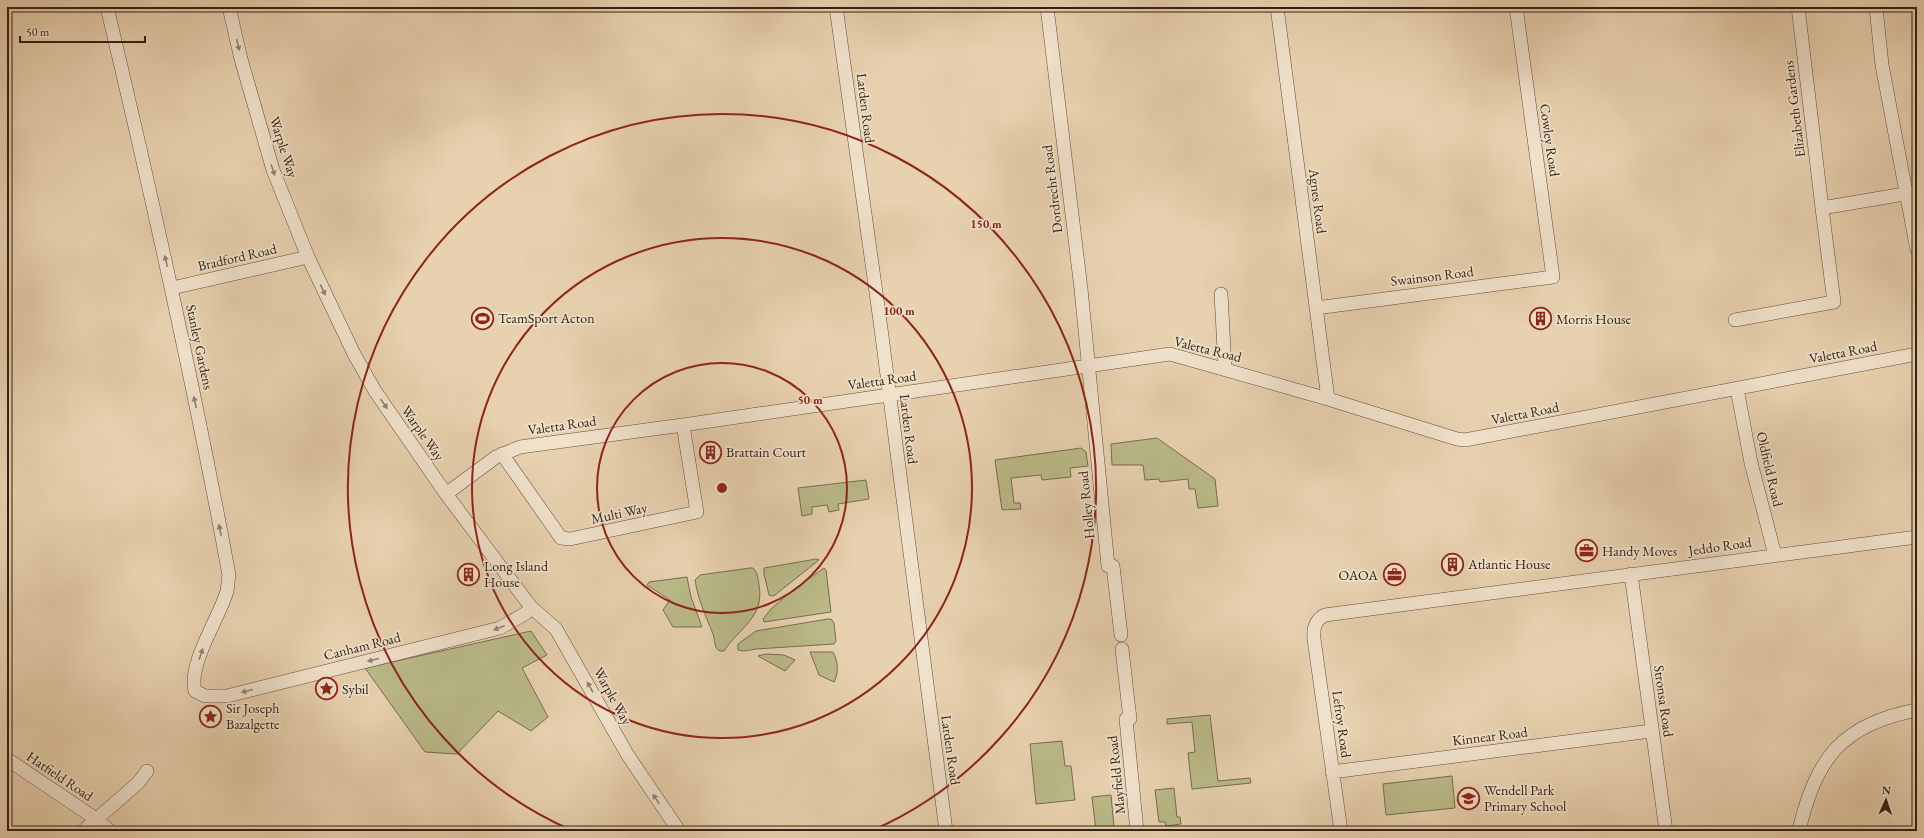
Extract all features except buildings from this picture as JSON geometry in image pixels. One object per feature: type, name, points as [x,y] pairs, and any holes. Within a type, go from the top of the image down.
[{"type":"street","name":"Stanley Gardens","points":[[107,7],[172,288],[229,575],[227,591],[204,645],[192,681],[195,691]]},
{"type":"street","name":"Warple Way","points":[[229,7],[241,59],[273,170],[308,258],[361,367],[375,391],[446,494],[531,607],[556,629],[627,754],[679,831]]},
{"type":"street","name":"Larden Road","points":[[836,7],[946,831]]},
{"type":"street","name":"Dordrecht Road","points":[[1046,7],[1090,367]]},
{"type":"street","name":"Agnes Road","points":[[1276,7],[1328,398]]},
{"type":"street","name":"Cowley Road","points":[[1516,7],[1553,276]]},
{"type":"street","name":"Elizabeth Gardens","points":[[1735,320],[1834,302],[1798,7]]},
{"type":"street","points":[[1876,7],[1882,65],[1911,192],[1917,250]]},
{"type":"street","points":[[1822,208],[1911,192]]},
{"type":"street","name":"Bradford Road","points":[[172,288],[308,258]]},
{"type":"street","name":"Swainson Road","points":[[1316,308],[1553,276]]},
{"type":"street","points":[[1221,294],[1225,368]]},
{"type":"street","name":"Valetta Road","points":[[446,494],[502,454],[520,447],[1090,367],[1170,354],[1225,368],[1328,398],[1456,440],[1465,440],[1917,354]]},
{"type":"street","name":"Holley Road","points":[[1090,367],[1108,566],[1113,566],[1121,635]]},
{"type":"street","name":"Oldfield Road","points":[[1737,388],[1751,463],[1775,555]]},
{"type":"street","name":"Multi Way","points":[[502,454],[561,538],[570,539],[697,512],[683,425]]},
{"type":"street","name":"Jeddo Road","points":[[1316,622],[1320,618],[1330,613],[1917,537]]},
{"type":"street","name":"Stronsa Road","points":[[1631,574],[1666,831]]},
{"type":"street","name":"Canham Road","points":[[195,691],[205,696],[226,696],[450,641],[500,628],[526,613],[531,607]]},
{"type":"street","name":"Lefroy Road","points":[[1316,622],[1314,639],[1340,831]]},
{"type":"street","name":"Mayfield Road","points":[[1122,649],[1130,719],[1126,719],[1138,831]]},
{"type":"street","points":[[1800,831],[1809,792],[1816,776],[1835,749],[1860,729],[1874,721],[1917,710]]},
{"type":"street","name":"Kinnear Road","points":[[1332,772],[1652,731]]},
{"type":"street","name":"Hatfield Road","points":[[7,760],[96,819],[110,831]]},
{"type":"street","points":[[83,831],[138,783],[147,771]]},
{"type":"green space","points":[[1157,438],[1215,479],[1218,506],[1198,508],[1195,489],[1189,489],[1188,479],[1160,482],[1159,479],[1145,480],[1143,465],[1112,465],[1111,444]]},
{"type":"green space","points":[[1081,448],[1086,452],[1088,466],[1070,468],[1071,477],[1042,480],[1041,475],[1011,478],[1014,503],[1020,503],[1021,509],[1002,510],[995,460]]},
{"type":"green space","points":[[866,480],[869,499],[838,504],[839,510],[829,512],[827,505],[812,507],[812,514],[802,516],[798,488]]},
{"type":"green space","points":[[816,559],[819,560],[775,595],[769,595],[764,568]]},
{"type":"green space","points":[[750,568],[755,570],[758,578],[760,596],[758,606],[755,614],[724,651],[720,651],[716,646],[700,601],[695,580],[700,575]]},
{"type":"green space","points":[[824,568],[826,570],[831,612],[764,622],[763,619],[772,608],[793,590]]},
{"type":"green space","points":[[687,577],[691,597],[702,627],[673,627],[663,610],[670,600],[647,585],[649,582]]},
{"type":"green space","points":[[831,619],[834,623],[836,641],[834,644],[744,651],[738,650],[738,644],[756,631]]},
{"type":"green space","points":[[531,631],[547,655],[522,668],[548,717],[531,731],[498,711],[457,754],[425,752],[365,668]]},
{"type":"green space","points":[[810,652],[833,652],[837,667],[837,675],[834,682],[819,675]]},
{"type":"green space","points":[[766,654],[784,655],[795,660],[785,671],[758,656]]},
{"type":"green space","points":[[1210,715],[1218,781],[1250,778],[1251,783],[1192,789],[1188,753],[1195,752],[1192,722],[1167,724],[1167,719]]},
{"type":"green space","points":[[1062,741],[1065,766],[1071,766],[1075,800],[1036,804],[1030,744]]},
{"type":"green space","points":[[1452,776],[1455,808],[1386,815],[1383,784]]},
{"type":"green space","points":[[1174,788],[1177,817],[1180,817],[1181,824],[1166,826],[1165,822],[1159,822],[1155,790]]},
{"type":"green space","points":[[1111,795],[1114,827],[1110,828],[1110,831],[1096,831],[1092,797]]},
{"type":"place","name":"TeamSport Acton","points":[[482,318]]},
{"type":"place","name":"Morris House","points":[[1541,319]]},
{"type":"place","name":"Brattain Court","points":[[710,452]]},
{"type":"place","name":"Handy Moves","points":[[1587,551]]},
{"type":"place","name":"Atlantic House","points":[[1452,564]]},
{"type":"place","name":"Long Island House","points":[[468,574]]},
{"type":"place","name":"OAOA","points":[[1394,575]]},
{"type":"place","name":"Sybil","points":[[327,689]]},
{"type":"place","name":"Sir Joseph Bazalgette","points":[[211,716]]},
{"type":"place","name":"Wendell Park Primary School","points":[[1468,798]]}]
